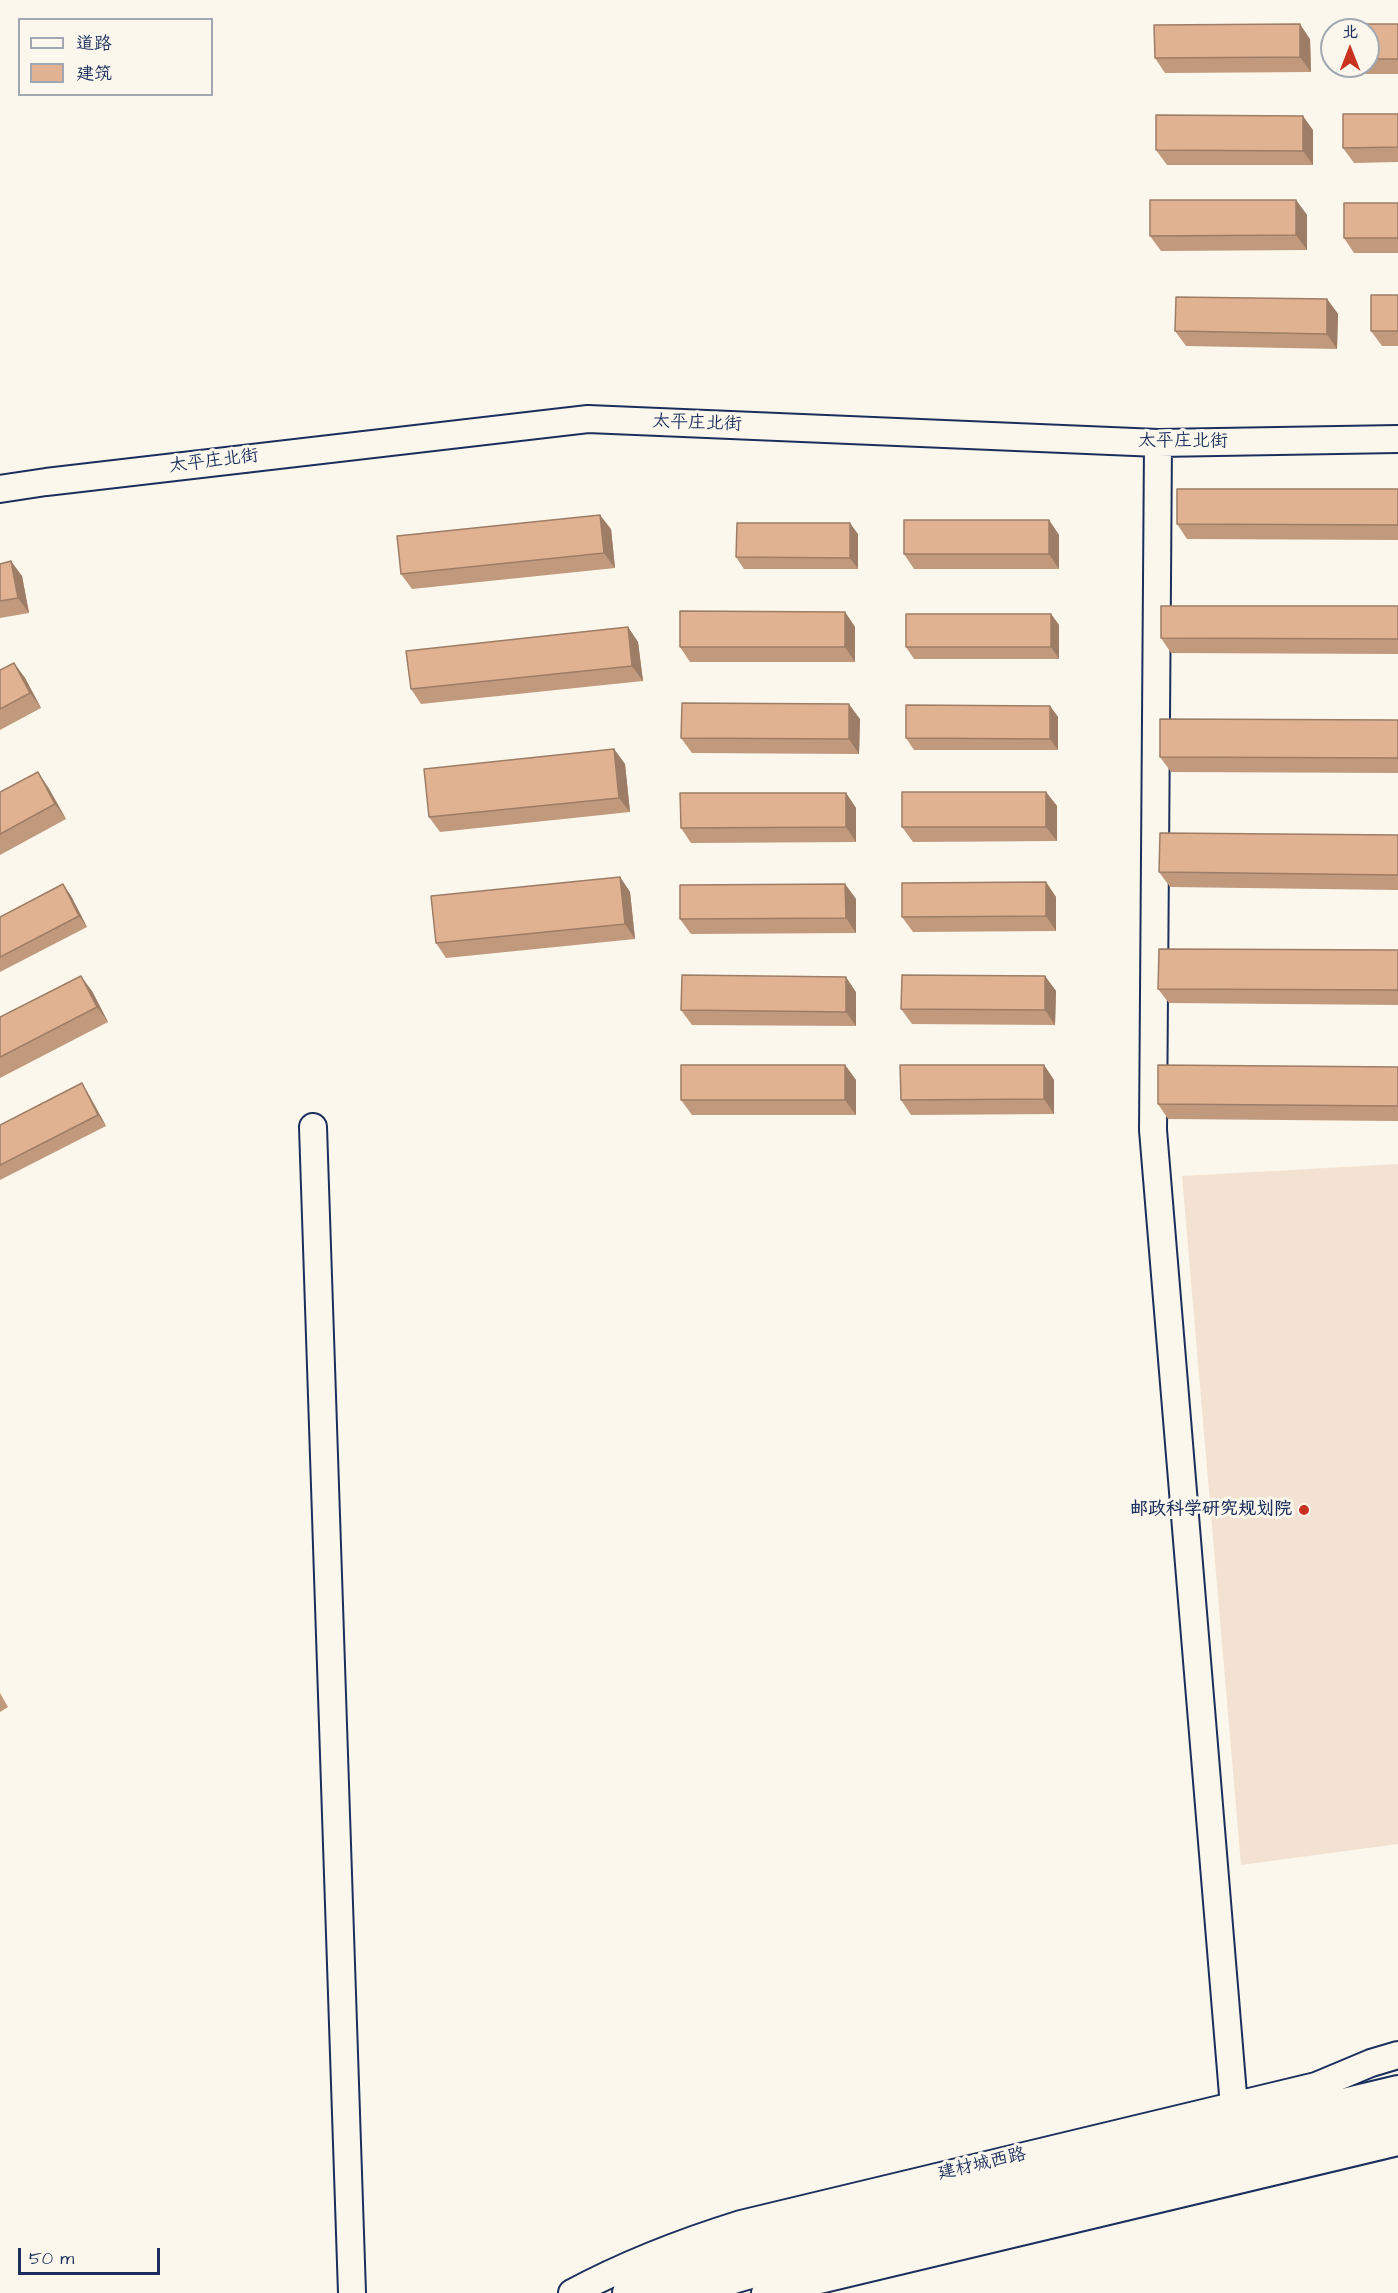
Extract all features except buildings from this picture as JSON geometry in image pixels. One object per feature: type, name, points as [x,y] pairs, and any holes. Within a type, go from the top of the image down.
[{"type":"main road","name":"建材城西路","points":[[629,2293],[676,2272],[747,2248],[1235,2118],[1398,2092]]},
{"type":"main road","points":[[686,2293],[736,2276],[823,2253],[1398,2117]]},
{"type":"street","name":"太平庄北街","points":[[0,489],[588,419],[1158,443],[1398,439]]},
{"type":"street","points":[[1158,443],[1153,1130],[1235,2118]]},
{"type":"street","points":[[314,1127],[352,2293]]},
{"type":"street","name":"建材城西路","points":[[572,2293],[598,2278],[656,2253],[741,2224],[1235,2118],[1371,2063],[1398,2055]]},
{"type":"street","points":[[765,2293],[1398,2142]]},
{"type":"shaded area","name":"邮政科学研究规划院","points":[[1398,1164],[1398,1844],[1241,1865],[1182,1176]]},
{"type":"place","name":"邮政科学研究规划院","points":[[1304,1510]]}]
